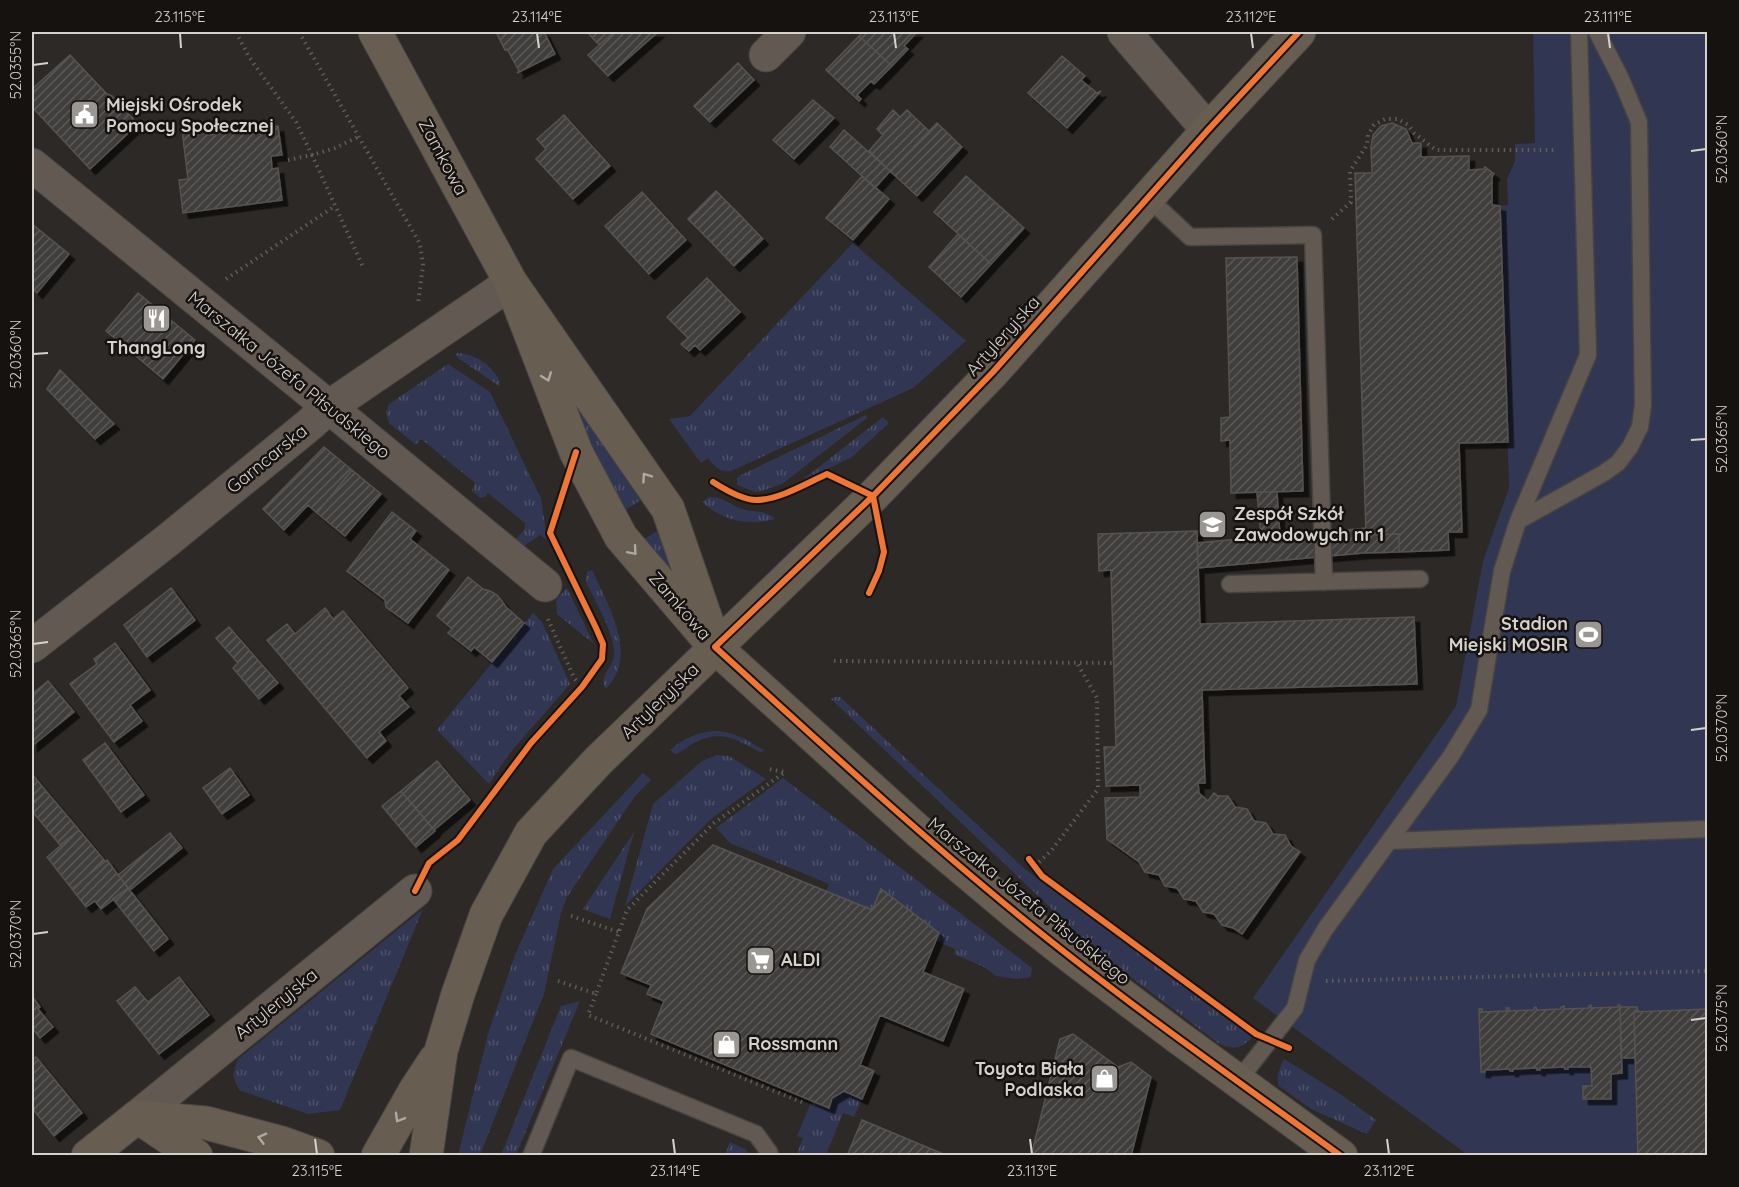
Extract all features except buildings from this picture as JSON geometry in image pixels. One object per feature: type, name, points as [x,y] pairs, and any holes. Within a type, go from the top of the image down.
[{"type":"street","name":"Zamkowa","points":[[375,32],[511,283],[668,509],[715,647]]},
{"type":"street","points":[[766,55],[789,32]]},
{"type":"street","points":[[1125,32],[1208,130]]},
{"type":"street","name":"Artyleryjska","points":[[426,1155],[441,1051],[458,994],[486,915],[531,833],[598,761],[873,496],[993,372],[1147,197],[1299,32]]},
{"type":"street","name":"Marszałka Józefa Piłsudskiego","points":[[32,165],[545,585]]},
{"type":"street","name":"Zamkowa","points":[[511,283],[576,452],[621,537],[715,647]]},
{"type":"street","name":"Garncarska","points":[[32,646],[168,540],[329,407],[511,283]]},
{"type":"street","name":"Marszałka Józefa Piłsudskiego","points":[[715,647],[918,831],[981,884],[1074,959],[1341,1155]]},
{"type":"street","name":"Artyleryjska","points":[[137,1117],[415,891]]},
{"type":"street","name":"Artyleryjska","points":[[378,1155],[441,1051]]},
{"type":"street","points":[[137,1117],[196,1155]]},
{"type":"street","points":[[88,1155],[137,1117],[206,1123],[318,1155]]},
{"type":"lane","points":[[1238,1081],[1295,1008],[1307,960],[1326,928],[1451,756],[1479,710],[1502,571],[1518,521],[1588,355],[1579,32]]},
{"type":"lane","points":[[1518,521],[1618,463],[1630,447],[1640,427],[1643,405],[1640,122],[1597,32]]},
{"type":"lane","points":[[1147,197],[1190,237],[1313,235],[1324,582]]},
{"type":"lane","points":[[1230,584],[1420,579]]},
{"type":"lane","points":[[1389,841],[1707,829]]},
{"type":"lane","points":[[531,1155],[571,1058],[756,1134],[770,1155]]},
{"type":"path","points":[[236,32],[249,57],[296,122],[364,269]]},
{"type":"path","points":[[299,32],[420,244],[423,266],[418,307]]},
{"type":"path","points":[[1313,235],[1351,202],[1350,171],[1366,146],[1368,135],[1374,125],[1385,119],[1398,119],[1408,125],[1414,133],[1436,150],[1582,150]]},
{"type":"path","points":[[288,160],[335,148],[358,137]]},
{"type":"path","points":[[224,281],[335,206]]},
{"type":"path","points":[[834,662],[1114,663]]},
{"type":"path","points":[[1029,859],[1038,865],[1098,789],[1097,698],[1077,662]]},
{"type":"path","points":[[574,678],[582,687]]},
{"type":"path","points":[[574,694],[587,679]]},
{"type":"path","points":[[768,769],[785,772],[714,823],[627,910],[588,1016],[804,1103]]},
{"type":"path","points":[[571,916],[619,932]]},
{"type":"path","points":[[1302,982],[1707,971]]},
{"type":"path","points":[[558,981],[596,994]]},
{"type":"green space","name":"Stadion Miejski MOSIR","points":[[1533,32],[1707,32],[1707,1155],[1468,1155],[1253,998],[1456,706],[1483,561],[1509,488],[1500,206],[1508,205],[1507,179],[1515,161],[1515,144],[1535,143]]},
{"type":"green space","points":[[853,243],[966,341],[913,388],[731,471],[723,471],[708,458],[701,463],[669,419],[690,416]]},
{"type":"green space","points":[[455,353],[469,355],[488,365],[497,376],[499,386],[458,358]]},
{"type":"green space","points":[[448,364],[490,392],[541,498],[547,540],[540,535],[520,549],[513,543],[524,530],[525,523],[488,493],[485,497],[480,498],[472,491],[475,483],[421,439],[416,445],[389,423],[386,412],[389,404]]},
{"type":"green space","points":[[558,377],[647,496],[624,511]]},
{"type":"green space","points":[[866,415],[867,418],[782,484],[755,492],[737,485],[739,476]]},
{"type":"green space","points":[[883,417],[889,423],[852,457],[797,484]]},
{"type":"green space","points":[[709,497],[722,499],[742,509],[763,512],[775,519],[746,522],[727,518],[702,502]]},
{"type":"green space","points":[[666,526],[685,586],[639,542]]},
{"type":"green space","points":[[592,570],[612,614],[620,646],[620,661],[616,676],[606,689],[603,680],[614,654],[604,618],[586,582],[587,572]]},
{"type":"green space","points":[[567,588],[594,644],[557,614],[556,600]]},
{"type":"green space","points":[[533,613],[542,622],[570,684],[509,754],[489,784],[437,730]]},
{"type":"green space","points":[[840,697],[1025,869],[1252,1037],[1236,1048],[1218,1043],[1095,950],[831,699]]},
{"type":"green space","points":[[718,731],[737,736],[765,751],[760,752],[737,740],[721,736],[705,738],[675,754],[670,750],[692,736]]},
{"type":"green space","points":[[717,755],[729,756],[766,779],[711,819],[625,906],[653,804],[702,761]]},
{"type":"green space","points":[[643,773],[651,780],[635,796],[567,897],[561,913],[544,994],[480,1155],[458,1155],[488,1034],[515,955],[553,869]]},
{"type":"green space","points":[[783,778],[1032,968],[1031,976],[1016,979],[996,976],[984,967],[954,954],[955,949],[936,941],[939,933],[881,889],[872,910],[826,891],[829,884],[730,843],[716,828]]},
{"type":"green space","points":[[634,832],[610,919],[583,909]]},
{"type":"green space","points":[[423,909],[340,1110],[308,1114],[239,1090],[233,1076],[237,1060]]},
{"type":"green space","points":[[580,1001],[516,1155],[501,1155],[561,1006]]},
{"type":"green space","points":[[1284,1059],[1339,1093],[1376,1120],[1367,1134],[1311,1109],[1279,1086],[1278,1076]]},
{"type":"green space","points":[[844,1091],[862,1099],[854,1117],[843,1113],[826,1155],[796,1156],[803,1138],[797,1136],[812,1100],[829,1107],[832,1098]]},
{"type":"green space","points":[[730,1142],[745,1149],[750,1155],[725,1155]]},
{"type":"cycle path","points":[[1299,32],[1208,130],[993,372],[873,496],[715,647],[902,816],[1017,914],[1137,1008],[1341,1156]]},
{"type":"cycle path","points":[[415,891],[429,863],[458,840],[531,743],[582,687],[602,659],[603,644],[550,533],[576,452]]},
{"type":"cycle path","points":[[713,482],[728,491],[756,500],[783,494],[827,474],[873,496]]},
{"type":"cycle path","points":[[869,593],[879,571],[884,552],[873,496]]},
{"type":"cycle path","points":[[1029,859],[1042,876],[1256,1034],[1289,1048]]},
{"type":"place","name":"Miejski Ośrodek Pomocy Społecznej","points":[[85,115]]},
{"type":"place","name":"ThangLong","points":[[156,319]]},
{"type":"place","name":"Zespół Szkół Zawodowych nr 1","points":[[1213,524]]},
{"type":"place","name":"Stadion Miejski MOSIR","points":[[1589,634]]},
{"type":"place","name":"ALDI","points":[[760,960]]},
{"type":"place","name":"Rossmann","points":[[727,1044]]},
{"type":"place","name":"Toyota Biała Podlaska","points":[[1105,1079]]}]
